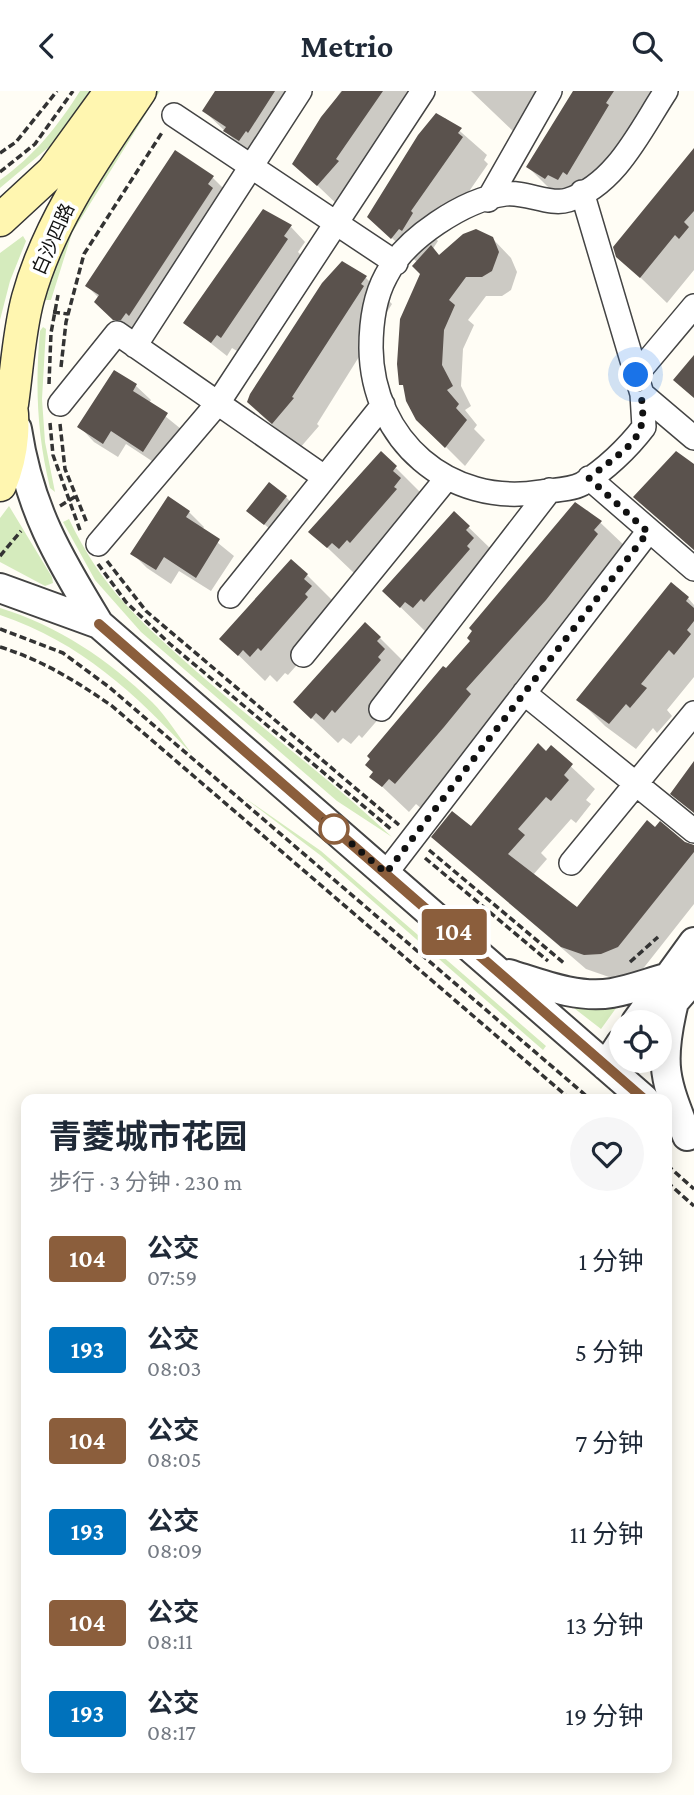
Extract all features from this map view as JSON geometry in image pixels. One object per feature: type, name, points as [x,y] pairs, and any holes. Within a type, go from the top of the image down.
[{"type":"main road","name":"白沙四路","points":[[0,220],[53,171],[111,91]]},
{"type":"main road","name":"白沙四路","points":[[12,404],[28,298],[51,234],[90,164],[140,91]]},
{"type":"main road","points":[[0,368],[12,404],[10,461],[0,485]]},
{"type":"street","points":[[135,346],[300,91]]},
{"type":"street","points":[[98,544],[218,403],[424,91]]},
{"type":"street","points":[[488,200],[550,91]]},
{"type":"street","points":[[582,192],[639,385],[644,427],[629,446],[580,485],[526,494],[486,494],[447,478],[425,464],[400,437],[383,405],[371,364],[371,321],[386,275],[414,239],[458,210],[506,193],[567,201],[582,192],[616,166],[666,91]]},
{"type":"street","points":[[174,115],[396,263]]},
{"type":"street","points":[[639,385],[694,306]]},
{"type":"street","points":[[60,404],[117,333],[324,477]]},
{"type":"street","points":[[639,385],[694,437]]},
{"type":"street","points":[[12,404],[24,474],[45,532],[99,624],[496,969],[609,1056]]},
{"type":"street","points":[[230,596],[383,405]]},
{"type":"street","points":[[303,655],[447,478]]},
{"type":"street","points":[[589,478],[648,532],[694,569]]},
{"type":"street","points":[[381,709],[550,490]]},
{"type":"street","points":[[386,873],[648,532]]},
{"type":"street","points":[[0,588],[99,624]]},
{"type":"street","points":[[524,693],[637,782],[694,831]]},
{"type":"street","points":[[570,863],[694,713]]},
{"type":"street","points":[[644,1010],[694,942]]},
{"type":"street","points":[[496,969],[548,986],[587,993],[611,994],[666,978]]},
{"type":"street","points":[[667,1010],[694,979]]},
{"type":"street","points":[[624,1073],[640,1094]]},
{"type":"street","points":[[665,1073],[670,1094]]},
{"type":"street","points":[[672,1100],[683,1132]]},
{"type":"path","points":[[0,153],[23,133],[57,91]]},
{"type":"path","points":[[0,172],[35,144],[73,91]]},
{"type":"path","points":[[0,629],[63,653],[109,687],[584,1094]]},
{"type":"path","points":[[0,647],[30,656],[71,677],[112,706],[564,1094]]},
{"type":"path","points":[[672,1169],[694,1189]]},
{"type":"path","points":[[672,1186],[694,1206]]},
{"type":"green space","points":[[80,91],[91,91],[62,136],[0,188],[0,180],[44,140]]},
{"type":"green space","points":[[150,91],[160,91],[72,233],[51,300],[45,300],[66,230]]},
{"type":"green space","points":[[23,236],[26,241],[10,281],[0,320],[0,253]]},
{"type":"green space","points":[[43,327],[46,329],[42,399],[45,442],[55,492],[50,488],[38,410],[38,351],[40,331]]},
{"type":"green space","points":[[9,506],[52,577],[53,583],[45,586],[0,562],[0,518]]},
{"type":"green space","points":[[69,519],[109,585],[158,637],[392,837],[337,801],[141,632],[95,580],[63,522]]},
{"type":"green space","points":[[0,608],[62,634],[100,658],[157,708],[192,754],[149,710],[105,672],[56,640],[0,615]]},
{"type":"green space","points":[[242,796],[321,851],[546,1046],[543,1050],[320,855]]},
{"type":"green space","points":[[619,1004],[615,1010],[609,1010],[609,1018],[601,1029],[570,1005]]},
{"type":"building","points":[[215,91],[275,91],[248,133],[246,131],[239,141],[223,131],[226,127],[202,111]]},
{"type":"building","points":[[342,91],[383,91],[336,159],[339,161],[317,186],[292,164],[321,117]]},
{"type":"building","points":[[573,91],[614,91],[606,103],[609,105],[567,175],[563,172],[558,180],[548,175],[545,179],[526,167]]},
{"type":"building","points":[[436,113],[462,128],[458,133],[463,137],[411,211],[413,213],[402,231],[399,229],[391,239],[367,217],[418,135]]},
{"type":"building","points":[[694,148],[694,211],[684,222],[689,227],[679,239],[675,235],[640,278],[616,257],[613,247]]},
{"type":"building","points":[[175,150],[214,176],[208,184],[213,188],[129,316],[126,313],[121,320],[113,320],[94,302],[99,295],[85,286]]},
{"type":"building","points":[[263,209],[292,225],[284,236],[288,239],[221,338],[217,335],[211,343],[183,323]]},
{"type":"building","points":[[476,229],[493,237],[499,252],[492,271],[482,277],[466,277],[449,300],[455,305],[444,330],[442,365],[453,386],[447,390],[459,404],[456,408],[467,420],[445,448],[416,420],[406,401],[403,385],[399,385],[397,364],[400,319],[420,274],[412,266],[431,245],[439,255],[463,234]]},
{"type":"building","points":[[342,261],[367,276],[361,284],[364,286],[292,397],[294,398],[272,424],[247,402],[250,394],[322,283]]},
{"type":"building","points":[[694,355],[694,398],[673,380]]},
{"type":"building","points":[[114,370],[137,384],[133,391],[168,413],[143,452],[111,431],[103,444],[77,427]]},
{"type":"building","points":[[381,451],[397,466],[393,471],[401,478],[394,487],[397,489],[350,543],[347,540],[339,549],[332,543],[327,548],[308,532]]},
{"type":"building","points":[[676,451],[694,464],[694,550],[633,497]]},
{"type":"building","points":[[269,482],[287,496],[264,525],[246,511]]},
{"type":"building","points":[[168,496],[190,511],[186,517],[220,539],[196,578],[164,557],[156,570],[130,554]]},
{"type":"building","points":[[575,502],[602,521],[594,530],[598,534],[546,600],[466,689],[471,694],[444,727],[395,784],[389,779],[382,787],[369,777],[373,772],[365,765],[370,759],[367,756],[443,666],[446,668],[470,641],[467,638],[472,631],[469,628]]},
{"type":"building","points":[[454,511],[470,526],[466,530],[474,538],[467,546],[470,549],[424,602],[421,599],[413,608],[405,602],[400,608],[382,591]]},
{"type":"building","points":[[291,559],[308,574],[304,579],[312,586],[305,594],[308,597],[261,651],[258,648],[250,657],[243,650],[238,656],[219,639]]},
{"type":"building","points":[[671,582],[689,597],[686,601],[694,608],[694,621],[687,630],[691,634],[674,655],[669,650],[641,684],[647,688],[630,708],[626,704],[609,724],[576,700]]},
{"type":"building","points":[[365,622],[381,637],[377,641],[385,649],[378,657],[381,660],[335,713],[332,710],[324,720],[316,713],[311,719],[293,702]]},
{"type":"building","points":[[538,743],[546,751],[551,745],[573,764],[564,775],[569,780],[551,801],[546,797],[518,829],[525,835],[508,854],[577,907],[647,820],[655,827],[660,821],[685,842],[694,845],[694,852],[618,947],[601,954],[584,955],[561,947],[431,837],[452,811],[471,826]]},
{"type":"building","points":[[694,761],[694,813],[670,794]]},
{"type":"bus line","name":"104","points":[[99,624],[638,1094]]},
{"type":"route","points":[[334,829],[324,820],[386,873],[648,532],[589,478],[629,446],[644,427],[642,394],[636,375]]}]
